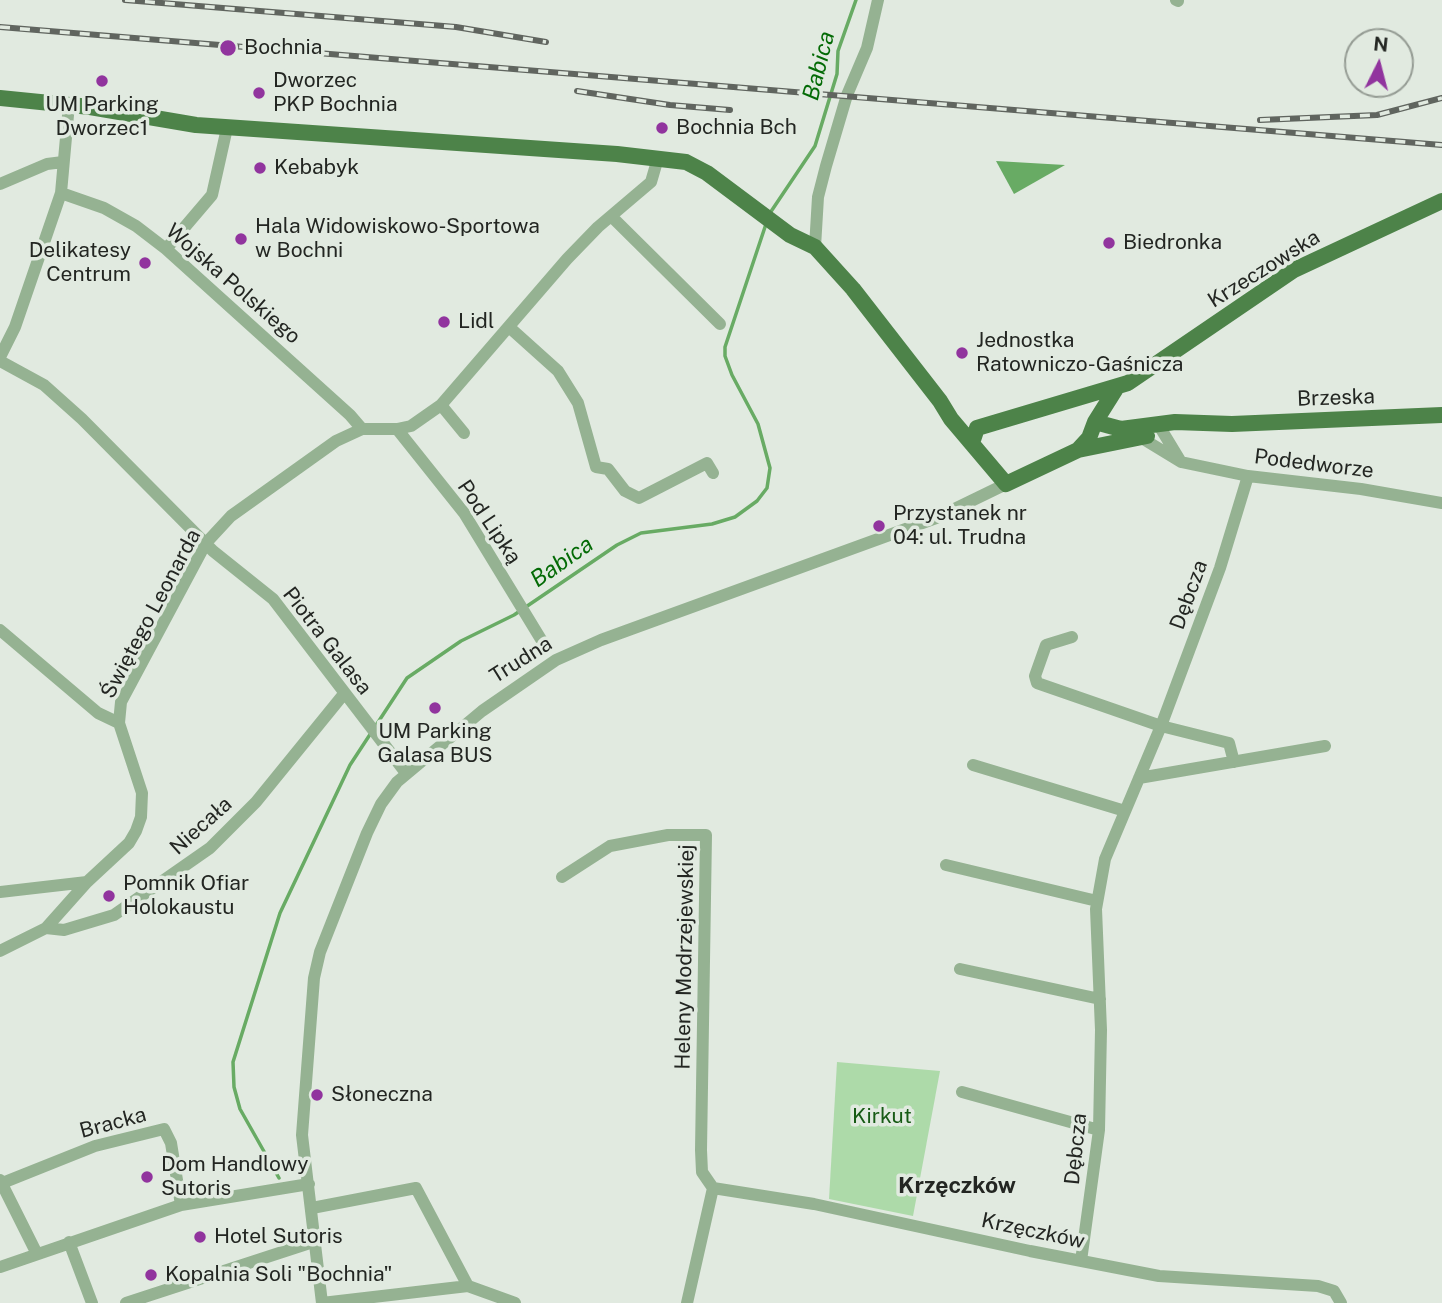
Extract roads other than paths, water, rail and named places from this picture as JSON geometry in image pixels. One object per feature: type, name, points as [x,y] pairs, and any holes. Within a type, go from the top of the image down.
[{"type":"main road","points":[[0,98],[69,104],[166,122],[227,128],[686,162],[701,169],[776,225],[815,247],[940,401],[974,435],[1006,484]]},
{"type":"main road","name":"Krzeczowska","points":[[974,435],[1128,383],[1294,270],[1442,201]]},
{"type":"main road","name":"Krzeczowska","points":[[1078,450],[1089,438],[1095,422],[1117,387]]},
{"type":"main road","points":[[1072,402],[1089,413],[1095,422]]},
{"type":"main road","name":"Brzeska","points":[[1095,422],[1121,429],[1161,428],[1218,421],[1232,424],[1442,415]]},
{"type":"main road","name":"Brzeska","points":[[1078,450],[1140,437],[1161,428]]},
{"type":"main road","name":"Trudna","points":[[1006,484],[1078,450]]},
{"type":"street","points":[[815,247],[818,197],[847,97],[867,48],[878,0]]},
{"type":"street","points":[[0,359],[15,327],[61,193],[69,104]]},
{"type":"street","points":[[166,249],[212,195],[227,128]]},
{"type":"street","name":"Świętego Leonarda","points":[[120,723],[121,702],[206,543],[231,516],[336,441],[362,429],[397,429],[422,420],[441,404],[567,259],[651,182],[658,158]]},
{"type":"street","points":[[0,184],[47,164],[64,162]]},
{"type":"street","name":"Wojska Polskiego","points":[[61,193],[104,208],[136,226],[166,249],[350,415],[362,429]]},
{"type":"street","points":[[611,216],[720,324]]},
{"type":"street","points":[[509,327],[558,371],[578,403],[596,467],[608,470],[625,491],[639,498],[707,463],[713,473]]},
{"type":"street","name":"Piotra Galasa","points":[[0,359],[44,385],[73,410],[206,543],[272,599],[343,695],[406,773]]},
{"type":"street","points":[[441,404],[464,433]]},
{"type":"street","points":[[1161,428],[1181,462]]},
{"type":"street","name":"Pod Lipką","points":[[397,429],[464,513],[542,640]]},
{"type":"street","name":"Podedworze","points":[[1140,437],[1181,462],[1248,476],[1361,489],[1442,503]]},
{"type":"street","name":"Dębcza","points":[[1081,1261],[1099,1130],[1100,999],[1097,901],[1105,859],[1161,726],[1220,568],[1248,476]]},
{"type":"street","name":"Trudna","points":[[322,1303],[302,1112],[314,978],[320,952],[367,833],[388,793],[406,773],[519,683],[556,660],[601,640],[936,518],[1006,484]]},
{"type":"street","points":[[0,630],[98,713],[120,723]]},
{"type":"street","points":[[1072,637],[1046,645],[1035,676],[1037,683],[1161,726],[1229,743],[1234,762]]},
{"type":"street","name":"Niecała","points":[[47,928],[64,930],[114,915],[202,855],[256,802],[343,695]]},
{"type":"street","name":"Niecała","points":[[0,951],[47,928],[87,882],[129,843],[141,817],[141,786],[120,723]]},
{"type":"street","points":[[1139,778],[1325,746]]},
{"type":"street","points":[[973,765],[1125,811]]},
{"type":"street","name":"Heleny Modrzejewskiej","points":[[562,877],[610,846],[668,835],[706,835],[701,1150],[702,1171],[713,1188]]},
{"type":"street","points":[[946,865],[1097,901]]},
{"type":"street","points":[[0,892],[87,882]]},
{"type":"street","points":[[960,969],[1100,999]]},
{"type":"street","points":[[962,1093],[1099,1130]]},
{"type":"street","name":"Bracka","points":[[1,1182],[95,1146],[164,1129],[171,1143],[181,1205]]},
{"type":"street","points":[[1,1182],[37,1254]]},
{"type":"street","points":[[0,1267],[181,1205],[309,1184]]},
{"type":"street","points":[[312,1208],[416,1188],[468,1286]]},
{"type":"street","points":[[687,1303],[713,1188]]},
{"type":"street","name":"Krzęczków","points":[[713,1188],[814,1203],[1159,1276],[1318,1286],[1334,1292],[1341,1303]]},
{"type":"street","points":[[126,1303],[140,1301],[316,1241]]},
{"type":"street","points":[[69,1242],[92,1303]]},
{"type":"street","points":[[322,1303],[468,1286],[515,1303]]},
{"type":"waterway","name":"Babica","points":[[770,213],[815,146],[837,74],[838,51],[856,0]]},
{"type":"waterway","name":"Babica","points":[[279,1178],[240,1109],[234,1087],[233,1062],[280,913],[350,765],[407,678],[461,641],[514,615],[617,545],[641,533],[712,524],[735,517],[757,501],[767,488],[770,468],[758,424],[725,356],[725,347],[766,224]]},
{"type":"railway","points":[[125,0],[456,27],[546,42]]},
{"type":"railway","points":[[0,27],[1442,145]]},
{"type":"railway","points":[[577,91],[670,105],[730,110]]},
{"type":"railway","points":[[1260,120],[1377,115],[1442,98]]},
{"type":"place","name":"Bochnia","points":[[228,48]]},
{"type":"place","name":"UM Parking Dworzec1","points":[[102,81]]},
{"type":"place","name":"Dworzec PKP Bochnia","points":[[259,93]]},
{"type":"place","name":"Bochnia Bch","points":[[662,128]]},
{"type":"place","name":"Kebabyk","points":[[260,168]]},
{"type":"place","name":"Hala Widowiskowo-Sportowa w Bochni","points":[[241,239]]},
{"type":"place","name":"Biedronka","points":[[1109,243]]},
{"type":"place","name":"Delikatesy Centrum","points":[[145,263]]},
{"type":"place","name":"Lidl","points":[[444,322]]},
{"type":"place","name":"Jednostka Ratowniczo-Gaśnicza","points":[[962,353]]},
{"type":"place","name":"Przystanek nr 04: ul. Trudna","points":[[879,526]]},
{"type":"place","name":"UM Parking Galasa BUS","points":[[435,708]]},
{"type":"place","name":"Pomnik Ofiar Holokaustu","points":[[109,896]]},
{"type":"place","name":"Słoneczna","points":[[317,1095]]},
{"type":"place","name":"Dom Handlowy Sutoris","points":[[147,1177]]},
{"type":"place","name":"Hotel Sutoris","points":[[200,1237]]},
{"type":"place","name":"Kopalnia Soli \"Bochnia\"","points":[[151,1275]]},
{"type":"district","name":"Krzęczków","points":[[957,1186]]},
{"type":"park label","name":"Kirkut","points":[[882,1117]]}]
